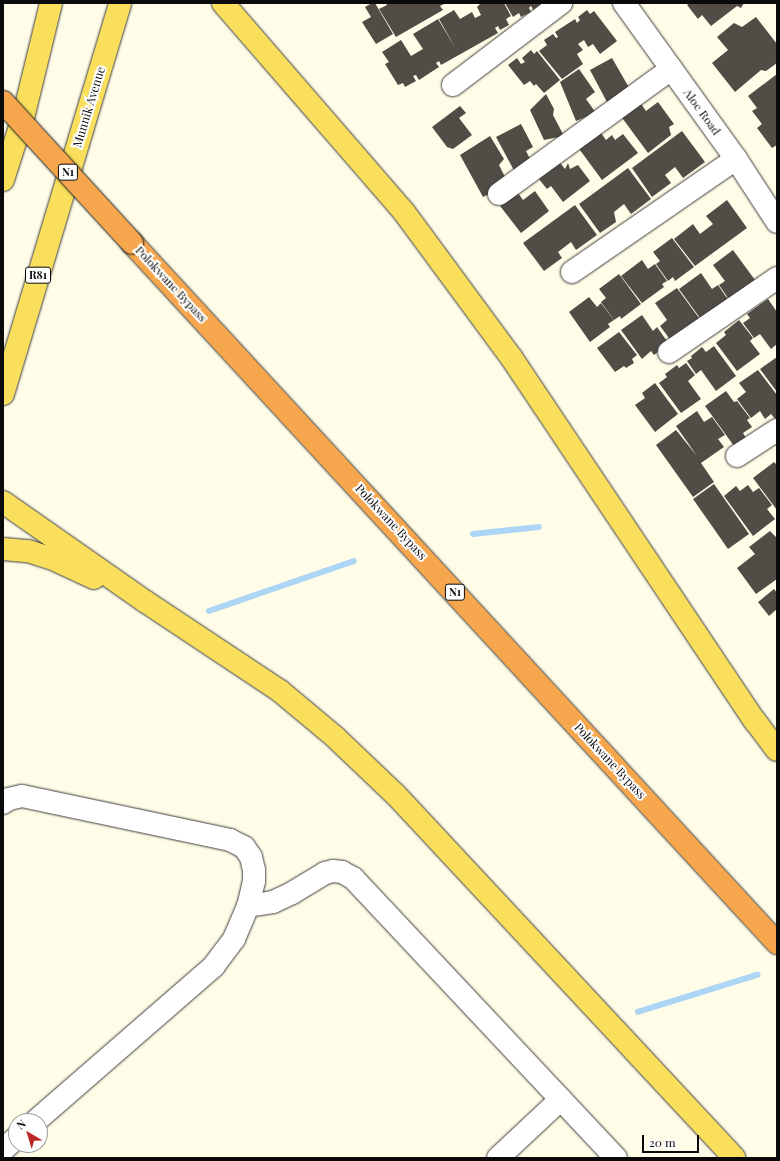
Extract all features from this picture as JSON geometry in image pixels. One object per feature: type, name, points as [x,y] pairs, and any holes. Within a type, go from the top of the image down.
[{"type":"highway","name":"Polokwane Bypass","points":[[3,102],[777,943]]},
{"type":"main road","points":[[3,180],[24,114],[51,3]]},
{"type":"main road","name":"Munnik Avenue","points":[[3,394],[120,3]]},
{"type":"main road","points":[[223,3],[413,225],[511,357],[755,721],[777,750]]},
{"type":"main road","points":[[3,502],[146,602],[280,691],[335,737],[396,794],[734,1158]]},
{"type":"main road","points":[[3,549],[28,551],[55,560],[146,602]]},
{"type":"street","points":[[453,85],[561,3]]},
{"type":"street","name":"Aloe Road","points":[[624,3],[736,159],[777,222]]},
{"type":"street","points":[[499,194],[671,69]]},
{"type":"street","points":[[572,272],[736,159]]},
{"type":"street","points":[[669,352],[777,278]]},
{"type":"street","points":[[737,456],[777,430]]},
{"type":"street","points":[[3,803],[9,799],[22,796],[230,840],[244,847],[251,857],[254,870],[254,881],[248,906],[234,939],[214,966],[45,1113]]},
{"type":"street","points":[[248,906],[274,902],[292,894],[333,870],[342,872],[353,878],[616,1158]]},
{"type":"street","points":[[498,1158],[561,1099]]},
{"type":"building","points":[[375,3],[393,34],[376,44],[362,22],[371,17],[365,7]]},
{"type":"building","points":[[386,3],[446,3],[440,6],[443,10],[396,37],[379,9],[387,5]]},
{"type":"building","points":[[481,3],[504,3],[511,16],[506,19],[509,25],[500,30],[498,26],[495,28],[498,33],[441,65],[439,61],[436,63],[439,67],[419,80],[416,75],[413,76],[416,81],[405,87],[403,83],[398,85],[385,64],[389,62],[382,52],[401,40],[411,56],[423,49],[413,34],[438,19],[456,49],[439,19],[454,10],[460,19],[472,12],[475,18],[481,15],[477,7]]},
{"type":"building","points":[[505,3],[540,3],[542,6],[534,11],[531,6],[529,8],[531,12],[521,17],[519,13],[513,17]]},
{"type":"building","points":[[690,3],[744,3],[741,8],[737,6],[711,26],[702,15],[698,19],[687,5]]},
{"type":"building","points":[[587,10],[590,14],[594,11],[617,41],[600,54],[593,44],[588,47],[584,40],[578,44],[583,50],[577,54],[583,64],[562,79],[539,51],[547,45],[544,40],[553,34],[556,38],[558,37],[555,32],[575,19],[577,23],[580,20],[578,17]]},
{"type":"building","points":[[756,17],[777,44],[777,63],[766,71],[761,70],[735,92],[712,63],[728,50],[717,37],[734,23],[742,27]]},
{"type":"building","points":[[531,50],[534,54],[537,51],[560,80],[544,93],[536,84],[534,86],[530,81],[524,85],[508,65],[517,58],[521,64],[525,62],[522,58]]},
{"type":"building","points":[[612,58],[631,91],[608,104],[590,70]]},
{"type":"building","points":[[579,69],[595,92],[586,99],[596,113],[576,121],[560,82]]},
{"type":"building","points":[[777,74],[777,145],[772,148],[757,128],[762,124],[752,111],[757,108],[748,96]]},
{"type":"building","points":[[546,94],[554,109],[553,115],[564,136],[544,140],[530,110]]},
{"type":"building","points":[[639,101],[646,111],[658,102],[674,124],[669,127],[671,135],[648,153],[620,115]]},
{"type":"building","points":[[460,106],[466,113],[459,118],[472,135],[453,149],[447,147],[432,127]]},
{"type":"building","points":[[521,124],[533,147],[526,151],[534,167],[517,176],[496,137]]},
{"type":"building","points":[[599,130],[606,140],[612,135],[615,140],[623,134],[638,153],[602,180],[577,146]]},
{"type":"building","points":[[682,131],[705,162],[683,178],[675,167],[665,175],[671,183],[652,197],[632,168]]},
{"type":"building","points":[[490,136],[504,159],[499,165],[509,185],[483,197],[460,155]]},
{"type":"building","points":[[558,160],[565,169],[568,163],[570,169],[578,165],[590,181],[563,202],[551,186],[547,189],[538,178]]},
{"type":"building","points":[[628,168],[651,199],[631,214],[624,204],[614,212],[616,222],[600,233],[579,204]]},
{"type":"building","points":[[535,191],[549,211],[521,233],[500,206],[518,193],[523,200]]},
{"type":"building","points":[[727,200],[747,228],[695,266],[674,239],[693,224],[700,234],[713,224],[706,216]]},
{"type":"building","points":[[575,205],[597,235],[576,250],[571,242],[558,252],[562,258],[544,271],[523,243]]},
{"type":"building","points":[[672,238],[694,267],[675,281],[673,277],[668,281],[656,264],[660,261],[653,252]]},
{"type":"building","points":[[733,250],[755,280],[730,301],[719,285],[725,281],[713,265]]},
{"type":"building","points":[[642,260],[648,269],[655,264],[667,281],[662,284],[664,287],[642,303],[621,276]]},
{"type":"building","points":[[701,273],[712,289],[718,285],[729,301],[710,315],[708,312],[700,318],[679,289]]},
{"type":"building","points":[[619,274],[641,304],[621,319],[620,316],[614,320],[601,302],[606,298],[599,289]]},
{"type":"building","points":[[677,288],[699,318],[672,342],[660,326],[667,320],[655,303]]},
{"type":"building","points":[[589,297],[597,307],[601,303],[614,320],[608,324],[610,327],[590,342],[569,312]]},
{"type":"building","points":[[768,299],[777,312],[777,344],[771,349],[760,334],[754,338],[743,323],[750,318],[747,314]]},
{"type":"building","points":[[642,315],[653,331],[657,327],[669,344],[654,355],[651,351],[642,359],[621,330]]},
{"type":"building","points":[[739,320],[753,338],[750,341],[760,354],[737,371],[716,343],[726,335],[724,332]]},
{"type":"building","points":[[619,332],[637,355],[632,359],[634,363],[626,368],[624,366],[615,372],[597,348]]},
{"type":"building","points":[[714,346],[736,376],[716,391],[701,370],[696,374],[687,361],[692,358],[691,356],[702,347],[706,352]]},
{"type":"building","points":[[777,357],[777,392],[760,369]]},
{"type":"building","points":[[686,363],[695,375],[688,381],[701,399],[681,413],[659,383],[667,377],[665,374],[677,365],[679,368]]},
{"type":"building","points":[[758,370],[777,395],[776,420],[771,414],[765,419],[760,411],[751,418],[737,399],[746,392],[739,383]]},
{"type":"building","points":[[655,383],[678,414],[655,432],[635,405],[645,398],[642,393]]},
{"type":"building","points":[[726,391],[734,402],[737,401],[750,418],[747,420],[752,427],[743,433],[746,438],[734,446],[705,406]]},
{"type":"building","points":[[697,411],[704,422],[712,417],[725,435],[718,439],[724,447],[701,463],[714,482],[693,497],[656,445],[676,430],[697,456],[676,426]]},
{"type":"building","points":[[774,462],[777,465],[777,510],[753,478]]},
{"type":"building","points":[[714,484],[749,534],[728,549],[693,499]]},
{"type":"building","points":[[748,485],[753,492],[759,488],[772,505],[767,509],[775,519],[753,536],[724,496],[736,486],[740,491]]},
{"type":"building","points":[[770,531],[777,538],[777,579],[756,594],[737,568],[755,554],[749,547]]},
{"type":"building","points":[[774,589],[777,593],[777,609],[769,616],[758,602]]},
{"type":"waterway","points":[[473,534],[539,527]]},
{"type":"waterway","points":[[209,611],[354,561]]},
{"type":"waterway","points":[[638,1012],[757,975]]}]
